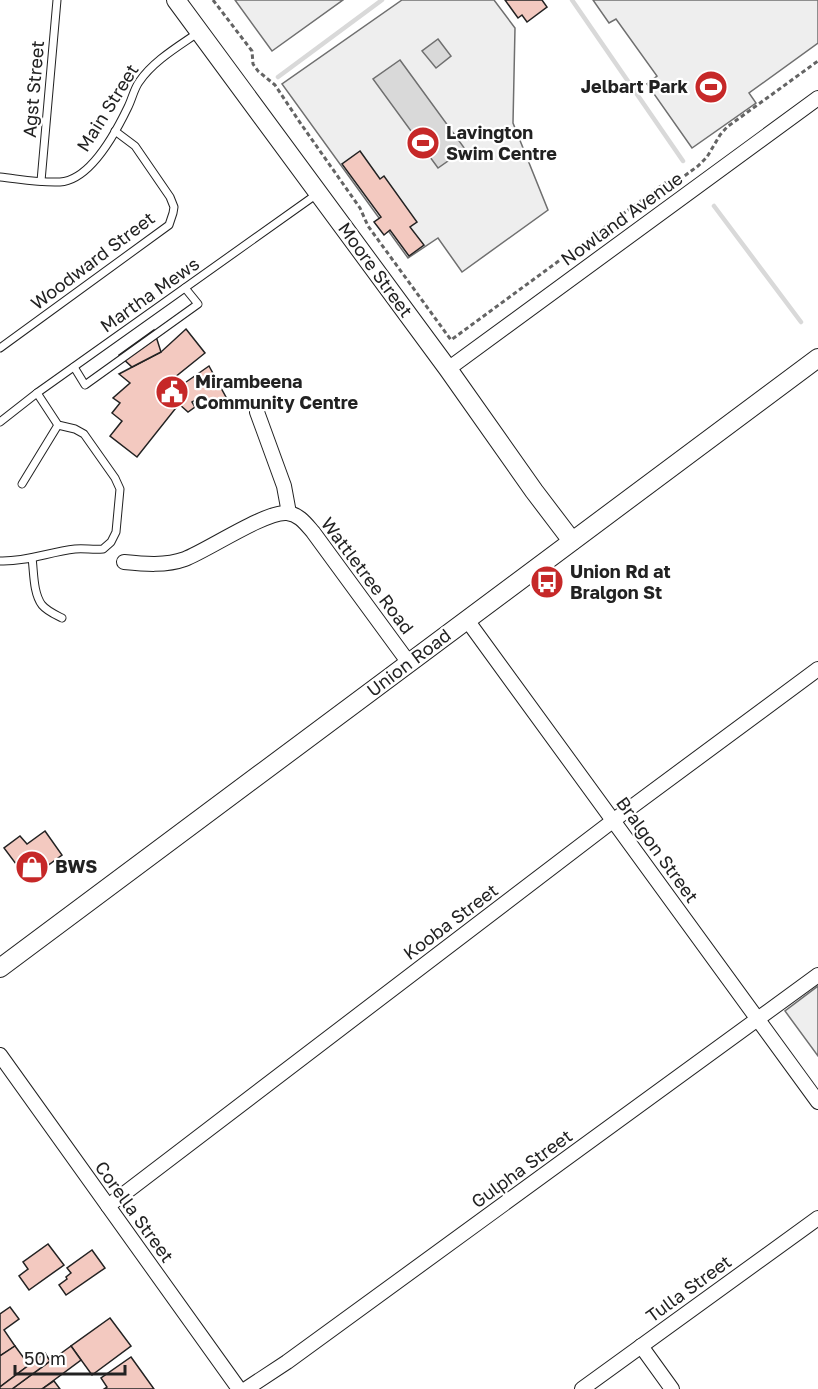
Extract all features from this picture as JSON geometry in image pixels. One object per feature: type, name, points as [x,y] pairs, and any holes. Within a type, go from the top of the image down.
[{"type":"main road","name":"Moore Street","points":[[176,0],[572,541]]},
{"type":"main road","name":"Union Road","points":[[0,968],[818,358]]},
{"type":"street","name":"Nowland Avenue","points":[[448,369],[818,98]]},
{"type":"street","points":[[124,562],[164,564],[183,560],[265,519],[289,513],[284,486],[257,412]]},
{"type":"street","name":"Wattletree Road","points":[[289,513],[303,521],[313,532],[409,663]]},
{"type":"street","name":"Bralgon Street","points":[[466,620],[818,1102]]},
{"type":"street","name":"Kooba Street","points":[[108,1206],[614,820],[818,669]]},
{"type":"street","name":"Gulpha Street","points":[[246,1389],[287,1362],[818,975]]},
{"type":"street","name":"Corella Street","points":[[0,1055],[239,1389]]},
{"type":"street","name":"Tulla Street","points":[[582,1389],[818,1218]]},
{"type":"street","points":[[641,1346],[672,1389]]},
{"type":"lane","name":"Agst Street","points":[[41,181],[57,0]]},
{"type":"lane","name":"Main Street","points":[[0,177],[60,182],[74,179],[85,171],[115,131],[129,106],[138,82],[161,59],[199,32]]},
{"type":"lane","name":"Woodward Street","points":[[0,348],[169,225],[174,207],[170,197],[135,146],[115,131]]},
{"type":"lane","name":"Martha Mews","points":[[0,422],[37,393],[318,192]]},
{"type":"lane","points":[[74,367],[85,385],[198,304],[185,288]]},
{"type":"lane","points":[[0,561],[15,561],[77,549],[103,549],[111,542],[116,531],[120,489],[115,478],[84,434],[58,425],[37,393]]},
{"type":"lane","points":[[22,484],[58,425]]},
{"type":"lane","points":[[32,558],[37,597],[48,611],[62,618]]},
{"type":"path","points":[[213,0],[252,51],[258,72],[275,85],[360,208],[368,226],[451,340],[665,183],[679,180],[692,171],[707,157],[727,128],[818,61]]},
{"type":"shaded area","points":[[235,0],[343,0],[272,51]]},
{"type":"shaded area","name":"Lavington Swim Centre","points":[[402,0],[494,0],[515,28],[513,123],[548,210],[462,272],[438,238],[408,258],[282,84]]},
{"type":"shaded area","name":"Jelbart Park","points":[[593,0],[818,0],[818,43],[749,93],[756,103],[692,148],[647,84],[657,76],[616,19],[609,23]]},
{"type":"shaded area","points":[[438,39],[451,56],[436,68],[422,51]]},
{"type":"shaded area","points":[[400,60],[465,149],[438,168],[373,79]]},
{"type":"shaded area","points":[[818,986],[818,1056],[785,1011]]},
{"type":"building","points":[[505,0],[542,0],[547,7],[527,22],[522,15],[518,18]]},
{"type":"building","points":[[360,151],[380,179],[384,176],[417,222],[410,227],[424,245],[409,256],[390,230],[384,235],[374,222],[381,217],[342,164]]},
{"type":"building","name":"Mirambeena Community Centre","points":[[186,329],[205,353],[174,378],[179,387],[209,366],[227,399],[209,408],[202,396],[192,402],[195,407],[188,412],[179,404],[137,457],[110,436],[122,421],[112,413],[120,403],[113,398],[130,383],[119,374],[161,352]]},
{"type":"building","points":[[154,330],[161,352],[132,367],[119,355]]},
{"type":"building","name":"BWS","points":[[45,831],[62,855],[28,880],[4,848],[20,836],[27,844]]},
{"type":"building","points":[[48,1244],[64,1265],[29,1290],[19,1276],[28,1269],[23,1262]]},
{"type":"building","points":[[92,1250],[105,1268],[66,1295],[59,1285],[71,1273],[67,1268]]},
{"type":"building","points":[[10,1307],[19,1319],[4,1330],[15,1346],[0,1356],[0,1314]]},
{"type":"building","points":[[110,1318],[131,1346],[92,1375],[71,1346]]},
{"type":"building","points":[[15,1346],[29,1365],[0,1387],[0,1356]]},
{"type":"building","points":[[71,1346],[81,1360],[42,1389],[12,1389]]},
{"type":"building","points":[[45,1353],[50,1361],[12,1389],[0,1389],[0,1387]]},
{"type":"building","points":[[131,1357],[154,1389],[104,1389],[107,1387],[101,1378]]},
{"type":"building","points":[[54,1381],[60,1389],[42,1389]]},
{"type":"waterway","points":[[278,77],[382,0]]},
{"type":"waterway","points":[[572,0],[683,161]]},
{"type":"waterway","points":[[714,206],[801,322]]},
{"type":"place","name":"Jelbart Park","points":[[711,87]]},
{"type":"place","name":"Lavington Swim Centre","points":[[423,143]]},
{"type":"place","name":"Mirambeena Community Centre","points":[[172,392]]},
{"type":"place","name":"Union Rd at Bralgon St","points":[[547,582]]},
{"type":"place","name":"BWS","points":[[32,867]]}]
